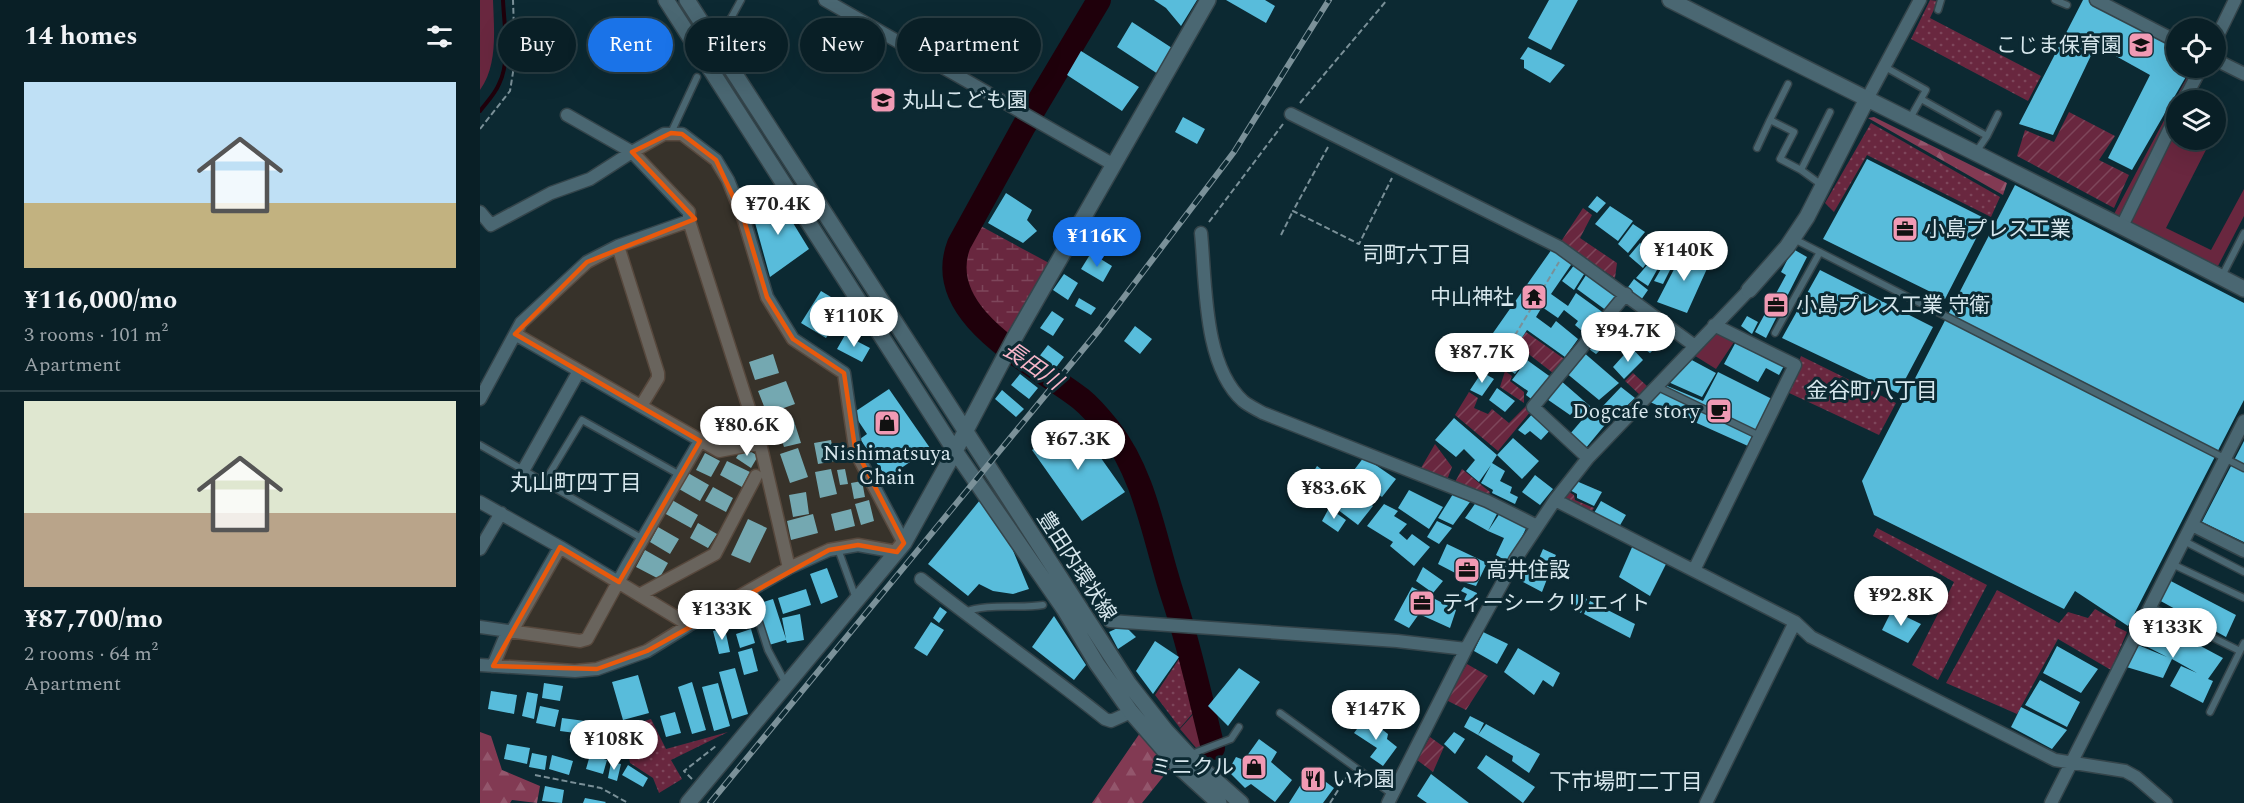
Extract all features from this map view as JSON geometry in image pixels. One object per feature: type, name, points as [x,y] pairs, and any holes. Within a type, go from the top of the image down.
[{"type":"street","name":"豊田内環状線","points":[[666,0],[956,451],[1064,609],[1097,664],[1131,711],[1178,765],[1219,803]]},
{"type":"street","name":"豊田内環状線","points":[[687,0],[964,432],[1129,684],[1167,731],[1193,753],[1241,803]]},
{"type":"street","points":[[825,0],[1114,165]]},
{"type":"street","points":[[688,803],[901,547],[956,451],[1015,337],[1208,0]]},
{"type":"street","points":[[1670,0],[1909,121],[1977,152],[2021,177],[2244,289]]},
{"type":"street","points":[[1391,799],[1466,649],[1515,560],[1537,526],[1588,458],[1749,290],[1793,238],[1824,186],[1920,0]]},
{"type":"street","points":[[2096,0],[2166,36]]},
{"type":"street","points":[[2226,18],[2235,0]]},
{"type":"street","points":[[2226,65],[2244,75]]},
{"type":"street","points":[[1291,114],[1565,252],[1695,346]]},
{"type":"street","points":[[567,115],[632,152],[689,212],[689,221],[760,443],[789,568]]},
{"type":"street","points":[[480,212],[491,225],[551,193],[590,180],[664,134],[682,134],[716,160],[729,180],[744,220],[767,297],[793,339],[844,373],[855,448],[901,547]]},
{"type":"street","points":[[2122,226],[2166,136]]},
{"type":"street","points":[[480,399],[521,323],[587,262],[618,246],[689,221]]},
{"type":"street","points":[[1202,233],[1211,337],[1223,374],[1244,402],[1263,413],[1487,501],[1537,526]]},
{"type":"street","points":[[618,246],[658,373],[658,378],[640,406]]},
{"type":"street","points":[[1588,458],[1533,406],[1626,294]]},
{"type":"street","points":[[1694,570],[1795,366],[1714,325]]},
{"type":"street","points":[[515,334],[719,451],[760,443]]},
{"type":"street","points":[[524,469],[579,371]]},
{"type":"street","points":[[2051,803],[2244,421]]},
{"type":"street","points":[[480,627],[580,641],[587,639],[700,441]]},
{"type":"street","points":[[639,594],[715,554],[756,476]]},
{"type":"street","points":[[1555,500],[1795,622],[1811,637],[2055,760],[2125,771],[2136,777],[2166,803]]},
{"type":"street","points":[[480,502],[689,625]]},
{"type":"street","points":[[480,549],[501,513]]},
{"type":"street","points":[[2192,525],[2244,551]]},
{"type":"street","points":[[480,665],[575,671],[597,669],[647,651],[789,568],[837,548],[858,545],[901,547]]},
{"type":"street","points":[[493,666],[506,635],[512,631],[560,547]]},
{"type":"street","points":[[921,579],[1105,718],[1111,721],[1131,711]]},
{"type":"street","points":[[1110,621],[1397,641],[1466,649]]},
{"type":"street","points":[[1706,803],[1795,622]]},
{"type":"lane","points":[[731,18],[741,0]]},
{"type":"lane","points":[[1938,10],[1941,0]]},
{"type":"lane","points":[[2055,0],[2067,5]]},
{"type":"lane","points":[[1885,67],[1926,90],[1909,121]]},
{"type":"lane","points":[[671,133],[697,77]]},
{"type":"lane","points":[[1757,148],[1788,84]]},
{"type":"lane","points":[[1921,99],[1987,136]]},
{"type":"lane","points":[[1801,170],[1830,112]]},
{"type":"lane","points":[[1977,152],[1998,114]]},
{"type":"lane","points":[[1770,120],[1794,132],[1780,159],[1824,186]]},
{"type":"lane","points":[[2221,278],[2244,233]]},
{"type":"lane","points":[[1793,238],[2244,468]]},
{"type":"lane","points":[[2237,247],[2244,250]]},
{"type":"lane","points":[[1775,333],[1820,252]]},
{"type":"lane","points":[[1658,387],[1760,436]]},
{"type":"lane","points":[[545,481],[582,420],[680,475]]},
{"type":"lane","points":[[480,446],[643,538]]},
{"type":"lane","points":[[2184,541],[2244,572]]},
{"type":"lane","points":[[837,548],[854,593]]},
{"type":"lane","points":[[2172,564],[2244,598]]},
{"type":"lane","points":[[749,591],[768,650],[783,678]]},
{"type":"lane","points":[[963,612],[978,607],[1043,605]]},
{"type":"lane","points":[[2151,607],[2240,651]]},
{"type":"lane","points":[[2210,712],[2244,643]]},
{"type":"lane","points":[[1280,713],[1354,766],[1391,799]]},
{"type":"lane","points":[[1193,753],[1231,739],[1239,728]]},
{"type":"path","points":[[480,129],[510,91],[515,60],[513,0]]},
{"type":"path","points":[[1281,235],[1334,136]]},
{"type":"path","points":[[1293,211],[1359,244],[1398,168]]},
{"type":"path","points":[[1501,368],[1510,354],[1511,342],[1565,252]]},
{"type":"path","points":[[696,783],[684,771],[716,746]]},
{"type":"path","points":[[1330,803],[1354,766]]},
{"type":"path","points":[[535,775],[602,788],[628,803]]},
{"type":"highlighted area","points":[[671,133],[682,134],[716,160],[744,220],[767,297],[793,339],[844,373],[855,448],[904,543],[897,552],[858,545],[829,550],[647,651],[597,669],[493,666],[560,547],[619,582],[700,441],[515,334],[587,262],[695,219],[632,152]]},
{"type":"green space","points":[[480,0],[493,0],[494,47],[490,70],[480,90]]},
{"type":"green space","points":[[1930,0],[1938,1],[1930,18],[2041,76],[2028,101],[1911,39]]},
{"type":"green space","points":[[2187,78],[2204,78],[2197,90],[2180,90]]},
{"type":"green space","points":[[2069,112],[2115,136],[2099,160],[2129,175],[2114,208],[2017,156],[2025,130],[2054,142]]},
{"type":"green space","points":[[1874,117],[2007,183],[2003,195],[1868,118]]},
{"type":"green space","points":[[2166,117],[2166,150],[2206,150],[2166,228],[2211,250],[2244,189],[2244,216],[2218,266],[2113,216]]},
{"type":"green space","points":[[1871,123],[2000,197],[1991,217],[1867,155],[1834,212],[1825,203]]},
{"type":"green space","points":[[1583,208],[1592,215],[1580,238],[1617,263],[1615,278],[1560,243]]},
{"type":"green space","points":[[977,224],[1049,263],[1005,337],[978,313],[964,281],[960,257]]},
{"type":"green space","points":[[1716,330],[1736,339],[1716,369],[1692,354]]},
{"type":"green space","points":[[1526,332],[1570,363],[1558,377],[1517,345]]},
{"type":"green space","points":[[1801,356],[1896,403],[1879,435],[1787,392]]},
{"type":"green space","points":[[1505,371],[1512,376],[1510,381],[1524,392],[1524,403],[1500,387]]},
{"type":"green space","points":[[1633,373],[1647,386],[1640,395],[1625,381]]},
{"type":"green space","points":[[1469,392],[1478,398],[1474,408],[1488,414],[1492,409],[1509,423],[1528,404],[1531,411],[1498,451],[1455,415]]},
{"type":"green space","points":[[1435,444],[1452,467],[1447,480],[1421,468]]},
{"type":"green space","points":[[1462,469],[1490,492],[1488,498],[1454,484]]},
{"type":"green space","points":[[1566,490],[1574,495],[1575,500],[1594,508],[1591,513],[1560,498]]},
{"type":"green space","points":[[1877,528],[1987,585],[1938,680],[1912,665],[1954,582],[1873,536]]},
{"type":"green space","points":[[1997,590],[2059,623],[2068,612],[2088,618],[2095,609],[2116,621],[2115,626],[2127,632],[2111,670],[2058,639],[2017,714],[1946,683]]},
{"type":"green space","points":[[1181,656],[1199,706],[1180,728],[1155,695]]},
{"type":"green space","points":[[1467,664],[1488,676],[1466,710],[1446,700]]},
{"type":"green space","points":[[1198,709],[1207,744],[1197,749],[1180,729]]},
{"type":"green space","points":[[651,719],[666,749],[728,732],[671,760],[682,779],[659,793],[653,778],[630,763],[623,728]]},
{"type":"green space","points":[[480,732],[491,736],[502,770],[540,786],[537,803],[512,800],[510,803],[480,803]]},
{"type":"green space","points":[[1140,733],[1171,767],[1142,803],[1092,803]]},
{"type":"green space","points":[[1430,737],[1444,747],[1433,772],[1417,760]]},
{"type":"building","points":[[1154,0],[1197,0],[1181,26],[1166,8]]},
{"type":"building","points":[[1226,0],[1265,0],[1275,6],[1266,23]]},
{"type":"building","points":[[1549,0],[1578,0],[1551,50],[1528,38]]},
{"type":"building","points":[[2083,0],[2090,0],[2166,40],[2166,78],[2185,78],[2178,90],[2166,90],[2166,111],[2132,170],[2108,158],[2150,75],[2096,45],[2053,135],[2019,124]]},
{"type":"building","points":[[1132,22],[1172,48],[1158,74],[1117,47]]},
{"type":"building","points":[[1528,47],[1565,65],[1550,83],[1524,68],[1524,60],[1520,59]]},
{"type":"building","points":[[1081,51],[1139,87],[1122,111],[1067,75]]},
{"type":"building","points":[[1183,117],[1205,129],[1197,144],[1175,132]]},
{"type":"building","name":"小島プレス工業","points":[[1867,159],[1986,219],[1945,299],[1823,239]]},
{"type":"building","points":[[2015,185],[2244,303],[2244,400],[2128,626],[2075,591],[2064,609],[1874,515],[1862,481]]},
{"type":"building","points":[[774,192],[809,249],[770,277],[754,219]]},
{"type":"building","points":[[1006,193],[1032,210],[1027,220],[1037,231],[1023,243],[988,223]]},
{"type":"building","points":[[1597,196],[1606,203],[1597,213],[1588,207]]},
{"type":"building","points":[[1610,206],[1633,221],[1618,241],[1595,224]]},
{"type":"building","points":[[1633,224],[1645,232],[1628,253],[1618,244]]},
{"type":"building","points":[[1640,243],[1654,253],[1643,268],[1629,256]]},
{"type":"building","points":[[1552,249],[1573,262],[1551,294],[1568,306],[1576,293],[1605,314],[1588,336],[1575,325],[1578,321],[1564,310],[1558,318],[1542,307],[1536,317],[1551,328],[1556,321],[1578,339],[1565,357],[1527,330],[1517,345],[1493,333]]},
{"type":"building","name":"小島プレス工業 守衛","points":[[1793,249],[1807,257],[1766,338],[1755,332],[1786,275],[1781,272]]},
{"type":"building","points":[[1684,250],[1710,262],[1687,313],[1657,302]]},
{"type":"building","points":[[1091,253],[1112,266],[1103,282],[1081,269]]},
{"type":"building","points":[[1655,256],[1662,261],[1648,286],[1636,278]]},
{"type":"building","points":[[1665,262],[1672,266],[1663,284],[1654,281]]},
{"type":"building","points":[[1575,264],[1586,271],[1574,290],[1562,281]]},
{"type":"building","points":[[1820,270],[1933,327],[1898,393],[1782,338]]},
{"type":"building","points":[[1588,272],[1619,294],[1607,311],[1577,289]]},
{"type":"building","points":[[1064,274],[1078,283],[1068,300],[1053,290]]},
{"type":"building","points":[[1634,279],[1648,290],[1641,300],[1626,290]]},
{"type":"building","points":[[821,291],[846,306],[826,338],[801,323]]},
{"type":"building","points":[[1079,298],[1096,308],[1091,315],[1075,306]]},
{"type":"building","points":[[1052,311],[1064,319],[1053,336],[1040,328]]},
{"type":"building","points":[[1747,316],[1758,322],[1752,334],[1741,326]]},
{"type":"building","points":[[1612,319],[1638,336],[1626,347],[1604,329]]},
{"type":"building","points":[[1135,326],[1152,339],[1140,354],[1124,341]]},
{"type":"building","points":[[1602,330],[1611,340],[1596,354],[1586,347]]},
{"type":"building","points":[[845,335],[870,348],[862,362],[837,349]]},
{"type":"building","points":[[1641,337],[1655,348],[1650,353],[1635,342]]},
{"type":"building","points":[[1738,338],[1785,364],[1779,375],[1766,368],[1758,382],[1724,364]]},
{"type":"building","points":[[1048,345],[1064,357],[1054,370],[1038,358]]},
{"type":"building","points":[[1497,347],[1506,352],[1497,369],[1487,362]]},
{"type":"building","points":[[1631,347],[1643,360],[1624,379],[1613,367]]},
{"type":"building","points":[[1582,351],[1619,383],[1599,400],[1565,372]]},
{"type":"building","points":[[1516,353],[1525,360],[1515,374],[1505,367]]},
{"type":"building","points":[[773,354],[779,373],[755,380],[749,362]]},
{"type":"building","points":[[1688,358],[1716,373],[1702,397],[1666,381]]},
{"type":"building","points":[[1527,360],[1552,378],[1534,401],[1526,395],[1528,391],[1512,380]]},
{"type":"building","points":[[1482,372],[1494,379],[1482,396],[1470,390]]},
{"type":"building","name":"Dogcafe story","points":[[1718,372],[1772,399],[1748,446],[1650,402],[1665,385],[1703,401]]},
{"type":"building","points":[[1020,374],[1038,388],[1029,399],[1011,385]]},
{"type":"building","points":[[1560,380],[1591,407],[1582,418],[1573,412],[1570,415],[1544,397]]},
{"type":"building","points":[[786,381],[795,404],[767,414],[758,391]]},
{"type":"building","points":[[1621,387],[1635,398],[1613,419],[1602,407]]},
{"type":"building","points":[[1497,388],[1515,401],[1505,412],[1489,400]]},
{"type":"building","name":"Nishimatsuya Chain","points":[[889,389],[930,448],[887,478],[860,439],[867,434],[853,413]]},
{"type":"building","points":[[1002,390],[1024,409],[1016,417],[995,399]]},
{"type":"building","points":[[1594,406],[1609,420],[1585,449],[1570,434]]},
{"type":"building","points":[[1534,412],[1552,428],[1541,440],[1530,431],[1525,435],[1518,430]]},
{"type":"building","points":[[793,418],[801,443],[784,447],[776,423]]},
{"type":"building","points":[[1454,418],[1497,455],[1492,463],[1505,471],[1500,481],[1512,487],[1510,493],[1518,497],[1515,504],[1492,493],[1493,490],[1481,483],[1491,465],[1479,482],[1466,471],[1475,460],[1464,449],[1456,457],[1435,440]]},
{"type":"building","points":[[1074,420],[1125,492],[1082,521],[1032,450]]},
{"type":"building","points":[[1513,438],[1539,461],[1522,479],[1497,455]]},
{"type":"building","points":[[831,440],[835,461],[818,464],[814,443]]},
{"type":"building","points":[[2244,441],[2244,542],[2202,522]]},
{"type":"building","points":[[743,447],[758,456],[751,468],[736,458]]},
{"type":"building","points":[[798,448],[808,477],[790,483],[780,454]]},
{"type":"building","points":[[705,453],[720,461],[711,477],[696,470]]},
{"type":"building","points":[[1364,457],[1396,479],[1382,497],[1351,474]]},
{"type":"building","points":[[727,461],[750,472],[742,487],[720,475]]},
{"type":"building","points":[[1317,466],[1338,481],[1327,497],[1306,484]]},
{"type":"building","points":[[831,469],[837,494],[820,498],[815,472]]},
{"type":"building","points":[[845,469],[848,484],[840,485],[837,470]]},
{"type":"building","points":[[688,473],[709,485],[700,501],[679,489]]},
{"type":"building","points":[[1535,475],[1553,489],[1540,505],[1522,492]]},
{"type":"building","points":[[1574,480],[1602,492],[1594,506],[1577,498],[1577,494],[1568,489]]},
{"type":"building","points":[[862,481],[865,497],[854,499],[851,483]]},
{"type":"building","points":[[1343,482],[1373,506],[1358,525],[1329,503]]},
{"type":"building","points":[[713,487],[733,498],[726,512],[705,501]]},
{"type":"building","points":[[1409,490],[1443,507],[1429,529],[1398,508]]},
{"type":"building","points":[[806,492],[809,514],[793,517],[789,495]]},
{"type":"building","points":[[1453,494],[1470,502],[1453,525],[1438,518]]},
{"type":"building","points":[[672,500],[698,515],[691,528],[664,513]]},
{"type":"building","points":[[869,500],[874,521],[861,525],[855,504]]},
{"type":"building","points":[[980,500],[1009,541],[1029,589],[1013,594],[993,591],[979,584],[968,596],[928,564]]},
{"type":"building","points":[[1477,501],[1498,512],[1488,531],[1465,518]]},
{"type":"building","points":[[1601,501],[1626,515],[1619,527],[1594,513]]},
{"type":"building","points":[[1384,504],[1398,511],[1394,516],[1407,524],[1399,533],[1407,540],[1412,534],[1430,547],[1414,566],[1390,546],[1393,542],[1367,526]]},
{"type":"building","points":[[1329,508],[1346,520],[1338,532],[1322,521]]},
{"type":"building","points":[[851,509],[855,526],[835,531],[831,514]]},
{"type":"building","points":[[1500,513],[1527,526],[1510,563],[1496,555],[1504,538],[1488,531]]},
{"type":"building","points":[[813,514],[818,533],[791,540],[787,521]]},
{"type":"building","points":[[748,519],[767,528],[750,563],[731,555]]},
{"type":"building","points":[[1437,521],[1452,528],[1439,544],[1427,537]]},
{"type":"building","points":[[698,523],[717,534],[708,548],[690,538]]},
{"type":"building","points":[[658,527],[679,539],[670,554],[650,542]]},
{"type":"building","name":"高井住設","points":[[1447,544],[1487,563],[1476,586],[1460,581],[1461,576],[1438,564]]},
{"type":"building","points":[[1633,545],[1667,562],[1650,596],[1619,577]]},
{"type":"building","points":[[1543,549],[1556,555],[1549,569],[1537,563]]},
{"type":"building","points":[[645,550],[668,563],[659,579],[636,567]]},
{"type":"building","points":[[1423,567],[1443,581],[1433,593],[1416,581]]},
{"type":"building","points":[[827,568],[838,597],[821,604],[810,574]]},
{"type":"building","points":[[1528,570],[1547,579],[1542,592],[1521,581]]},
{"type":"building","points":[[2165,578],[2236,615],[2226,637],[2157,599]]},
{"type":"building","name":"ティーシークリエイト","points":[[1412,587],[1456,610],[1450,628],[1419,614],[1409,628],[1394,620]]},
{"type":"building","points":[[1464,587],[1477,593],[1476,597],[1479,600],[1476,605],[1464,600],[1467,594],[1461,591]]},
{"type":"building","points":[[806,589],[811,605],[783,614],[778,598]]},
{"type":"building","points":[[1576,594],[1587,599],[1581,613],[1570,606]]},
{"type":"building","points":[[773,599],[786,639],[782,618],[800,614],[804,640],[787,643],[786,640],[769,645],[757,604]]},
{"type":"building","points":[[1590,601],[1635,624],[1630,638],[1584,614]]},
{"type":"building","points":[[940,607],[947,612],[939,623],[933,618]]},
{"type":"building","points":[[1892,610],[1921,624],[1908,643],[1882,630]]},
{"type":"building","points":[[1054,616],[1086,665],[1074,680],[1032,647]]},
{"type":"building","points":[[2146,617],[2223,658],[2208,679],[2213,681],[2203,703],[2170,686],[2181,666],[2197,673],[2172,659],[2163,678],[2123,666],[2133,643],[2167,657],[2134,640]]},
{"type":"building","points":[[931,622],[944,630],[927,656],[914,648]]},
{"type":"building","points":[[1124,625],[1136,637],[1118,649],[1109,632]]},
{"type":"building","points":[[725,629],[730,652],[719,654],[713,631]]},
{"type":"building","points":[[751,629],[755,643],[740,648],[736,634]]},
{"type":"building","points":[[1483,632],[1508,644],[1497,664],[1474,651]]},
{"type":"building","points":[[1155,641],[1179,657],[1153,694],[1136,671]]},
{"type":"building","points":[[2057,646],[2098,669],[2081,693],[2043,673]]},
{"type":"building","points":[[752,648],[758,671],[744,675],[738,652]]},
{"type":"building","points":[[1518,648],[1560,673],[1553,687],[1543,680],[1534,695],[1504,672]]},
{"type":"building","points":[[735,668],[748,714],[732,719],[719,672]]},
{"type":"building","points":[[1239,668],[1260,682],[1228,726],[1208,706]]},
{"type":"building","points":[[638,675],[649,713],[623,720],[612,682]]},
{"type":"building","points":[[2040,680],[2080,702],[2067,727],[2025,705]]},
{"type":"building","points":[[692,682],[706,730],[692,734],[678,687]]},
{"type":"building","points":[[544,683],[563,686],[560,701],[542,698]]},
{"type":"building","points":[[718,683],[730,726],[714,731],[702,687]]},
{"type":"building","points":[[491,691],[517,695],[514,714],[488,709]]},
{"type":"building","points":[[527,692],[538,694],[534,719],[522,716]]},
{"type":"building","points":[[540,706],[559,710],[555,727],[536,723]]},
{"type":"building","points":[[2021,707],[2067,730],[2052,749],[2011,727]]},
{"type":"building","points":[[675,712],[681,733],[666,737],[660,716]]},
{"type":"building","points":[[1470,716],[1484,723],[1478,735],[1464,727]]},
{"type":"building","points":[[1366,717],[1388,734],[1387,739],[1397,747],[1383,766],[1370,757],[1377,748],[1354,733]]},
{"type":"building","points":[[562,718],[585,721],[583,734],[560,731]]},
{"type":"building","points":[[1486,724],[1540,754],[1529,773],[1512,761],[1513,756],[1478,735]]},
{"type":"building","points":[[1454,732],[1465,739],[1455,754],[1444,744]]},
{"type":"building","name":"ミニクル","points":[[1259,739],[1277,752],[1271,762],[1292,780],[1275,802],[1251,784],[1245,788],[1228,771],[1236,757],[1244,760]]},
{"type":"building","points":[[507,744],[530,748],[527,764],[504,759]]},
{"type":"building","points":[[532,753],[547,756],[545,770],[529,767]]},
{"type":"building","points":[[552,755],[573,761],[569,775],[549,769]]},
{"type":"building","points":[[590,755],[607,760],[603,774],[586,769]]},
{"type":"building","points":[[1486,755],[1535,787],[1523,803],[1477,768]]},
{"type":"building","points":[[611,762],[621,764],[617,781],[608,778]]},
{"type":"building","points":[[628,765],[648,778],[643,787],[622,775]]},
{"type":"building","name":"いわ園","points":[[1310,770],[1334,788],[1323,803],[1289,803]]},
{"type":"building","points":[[1431,774],[1469,803],[1427,803],[1417,796]]},
{"type":"building","points":[[545,786],[564,790],[562,803],[542,801]]},
{"type":"building","points":[[585,798],[606,802],[583,803]]},
{"type":"waterway","points":[[480,111],[493,95],[503,75],[506,54],[503,0]]},
{"type":"waterway","name":"長田川","points":[[1099,0],[1024,126],[959,244],[954,270],[960,294],[974,316],[993,336],[1016,354],[1081,399],[1109,429],[1130,463],[1151,519],[1192,662],[1213,748]]},
{"type":"railway","points":[[710,803],[1099,330],[1234,152],[1329,0]]},
{"type":"place","name":"こじま保育園","points":[[2141,45]]},
{"type":"place","name":"丸山こども園","points":[[883,100]]},
{"type":"place","name":"小島プレス工業","points":[[1905,229]]},
{"type":"place","name":"中山神社","points":[[1534,297]]},
{"type":"place","name":"小島プレス工業 守衛","points":[[1776,305]]},
{"type":"place","name":"Dogcafe story","points":[[1719,411]]},
{"type":"place","name":"Nishimatsuya Chain","points":[[887,423]]},
{"type":"place","name":"高井住設","points":[[1467,570]]},
{"type":"place","name":"ティーシークリエイト","points":[[1422,603]]},
{"type":"place","name":"ミニクル","points":[[1254,767]]},
{"type":"place","name":"いわ園","points":[[1313,779]]},
{"type":"district","name":"司町六丁目","points":[[1417,254]]},
{"type":"district","name":"金谷町八丁目","points":[[1872,390]]},
{"type":"district","name":"丸山町四丁目","points":[[576,482]]},
{"type":"district","name":"下市場町二丁目","points":[[1626,781]]}]
